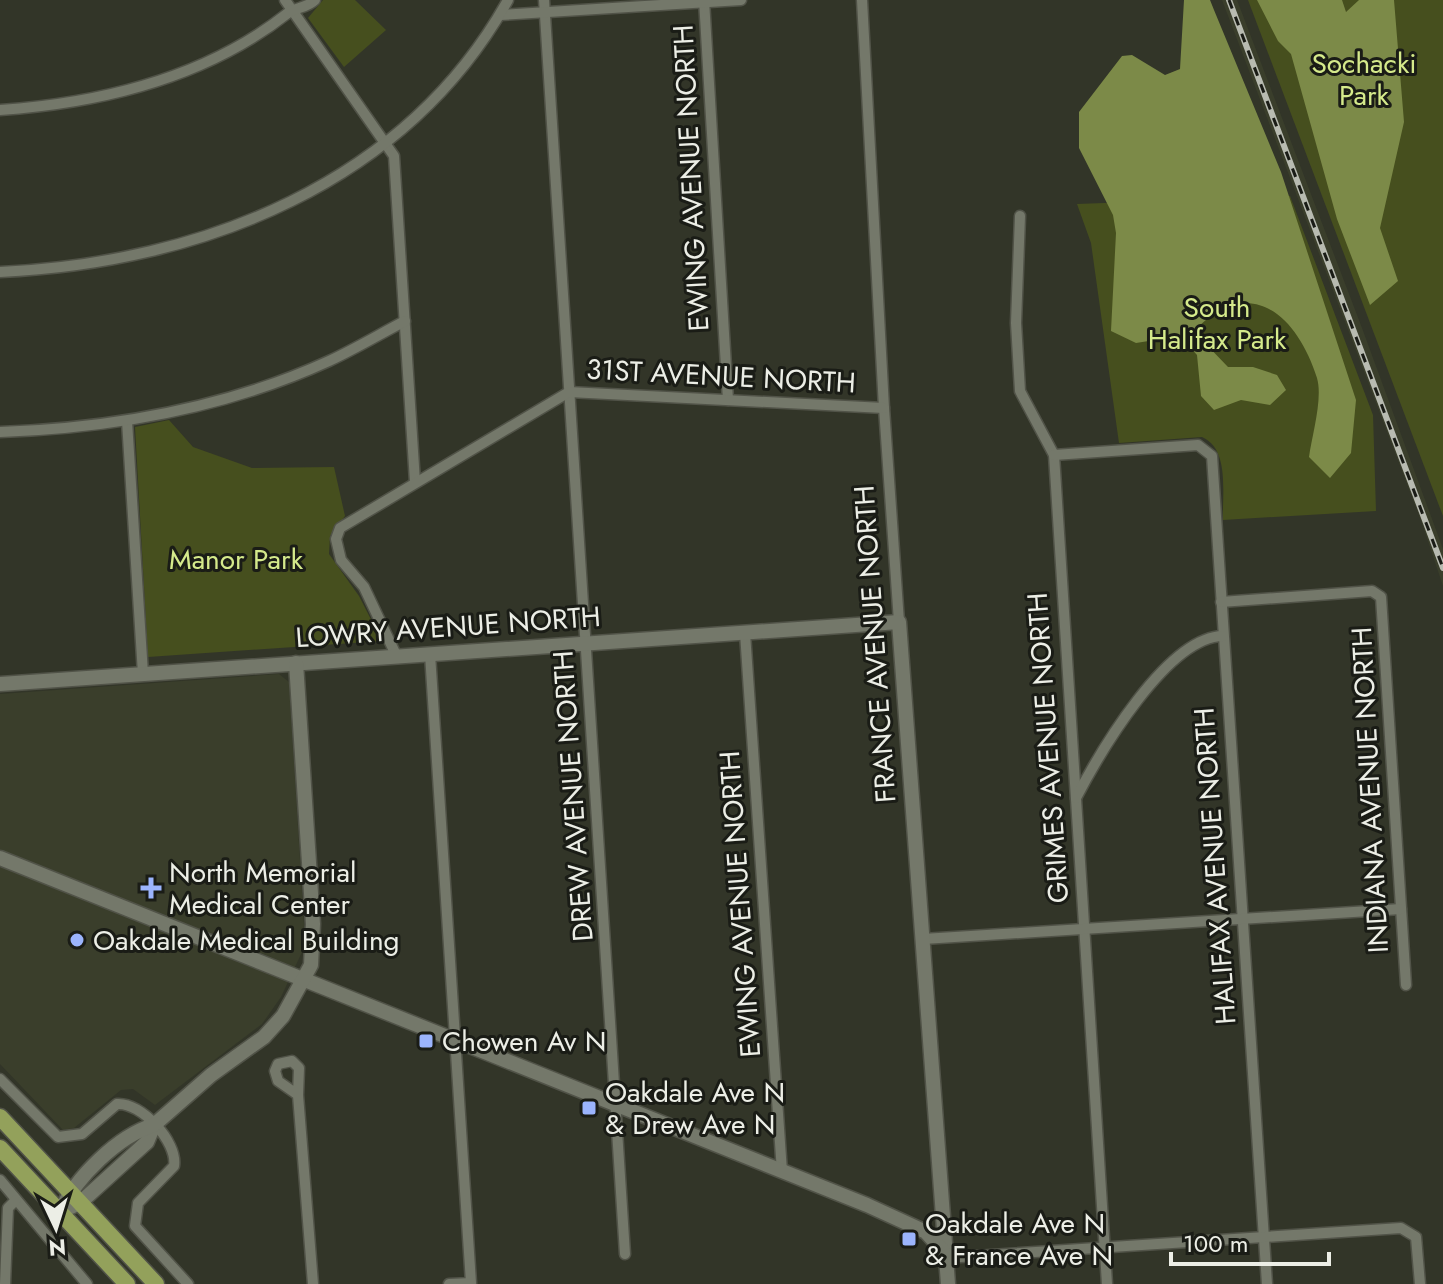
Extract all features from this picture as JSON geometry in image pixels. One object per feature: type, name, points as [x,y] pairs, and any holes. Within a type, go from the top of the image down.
[{"type":"main road","points":[[0,1117],[156,1284]]},
{"type":"main road","points":[[0,1148],[127,1284]]},
{"type":"street","points":[[285,0],[294,5],[308,6],[315,0]]},
{"type":"street","points":[[0,272],[100,263],[200,239],[307,194],[340,176],[387,143],[443,91],[508,0]]},
{"type":"street","name":"DREW AVENUE NORTH","points":[[544,0],[625,1254]]},
{"type":"street","points":[[500,15],[741,0]]},
{"type":"street","name":"FRANCE AVENUE NORTH","points":[[862,0],[884,408],[948,1284]]},
{"type":"street","name":"EWING AVENUE NORTH","points":[[704,1],[728,400]]},
{"type":"street","points":[[0,110],[88,99],[136,88],[220,56],[258,35],[294,5]]},
{"type":"street","points":[[294,5],[394,156],[415,482]]},
{"type":"street","name":"GRIMES AVENUE NORTH","points":[[1020,216],[1016,323],[1020,391],[1026,408],[1054,455],[1107,1284]]},
{"type":"street","points":[[0,432],[64,430],[180,410],[329,361],[405,321]]},
{"type":"street","name":"31ST AVENUE NORTH","points":[[397,657],[364,587],[341,560],[337,549],[340,528],[569,392],[884,408]]},
{"type":"street","points":[[127,421],[143,674]]},
{"type":"street","name":"HALIFAX AVENUE NORTH","points":[[1054,455],[1205,447],[1212,456],[1267,1284]]},
{"type":"street","name":"INDIANA AVENUE NORTH","points":[[1221,602],[1372,591],[1380,593],[1406,985]]},
{"type":"street","name":"LOWRY AVENUE NORTH","points":[[0,684],[899,622]]},
{"type":"street","name":"EWING AVENUE NORTH","points":[[745,633],[782,1172]]},
{"type":"street","points":[[1075,799],[1114,730],[1140,696],[1193,645],[1209,637],[1223,636]]},
{"type":"street","points":[[430,654],[471,1283],[449,1284]]},
{"type":"street","points":[[60,1212],[76,1196],[147,1142],[154,1125],[211,1075],[264,1037],[283,1016],[311,965],[313,924],[296,663]]},
{"type":"street","points":[[0,858],[926,1232],[945,1255],[1401,1228],[1412,1232],[1417,1243],[1420,1284]]},
{"type":"street","points":[[923,939],[1401,909]]},
{"type":"street","points":[[0,1079],[58,1137],[82,1134],[117,1104],[130,1105],[154,1125],[173,1150],[174,1166],[138,1203],[135,1226],[188,1284]]},
{"type":"street","points":[[298,1095],[313,1284]]},
{"type":"street","points":[[0,1180],[87,1284]]},
{"type":"street","points":[[5,1284],[8,1208],[16,1200]]},
{"type":"shaded area","points":[[1184,0],[1210,0],[1281,172],[1356,400],[1351,453],[1330,478],[1309,457],[1318,406],[1317,378],[1298,337],[1271,310],[1255,304],[1237,304],[1218,312],[1198,327],[1203,341],[1228,367],[1253,367],[1277,375],[1286,390],[1270,405],[1241,400],[1214,410],[1201,396],[1197,355],[1180,336],[1136,343],[1111,331],[1116,233],[1113,215],[1079,148],[1079,112],[1122,56],[1132,55],[1165,75],[1180,69]]},
{"type":"shaded area","points":[[1222,0],[1237,0],[1362,328],[1443,549],[1443,586],[1422,523]]},
{"type":"shaded area","points":[[1257,0],[1342,0],[1346,12],[1359,0],[1394,0],[1404,122],[1380,228],[1398,281],[1370,305],[1337,219],[1291,54],[1278,41]]},
{"type":"shaded area","name":"North Memorial Medical Center","points":[[279,674],[289,682],[304,925],[302,952],[281,997],[262,1024],[155,1105],[133,1089],[121,1090],[74,1128],[63,1130],[0,1064],[0,694]]},
{"type":"green space","points":[[323,0],[355,0],[386,30],[344,67],[308,18]]},
{"type":"green space","name":"Sochacki Park","points":[[1248,0],[1443,0],[1443,516]]},
{"type":"green space","name":"South Halifax Park","points":[[1290,196],[1373,415],[1376,511],[1223,520],[1223,473],[1217,451],[1211,443],[1202,437],[1119,443],[1091,243],[1077,204]]},
{"type":"green space","name":"Manor Park","points":[[169,420],[193,447],[252,468],[334,467],[345,516],[330,536],[329,554],[359,596],[382,641],[148,657],[135,427]]},
{"type":"railway","points":[[1229,0],[1443,568]]},
{"type":"place","name":"North Memorial Medical Center","points":[[151,888]]},
{"type":"place","name":"Oakdale Medical Building","points":[[77,940]]},
{"type":"place","name":"Chowen Av N","points":[[426,1041]]},
{"type":"place","name":"Oakdale Ave N & Drew Ave N","points":[[589,1108]]},
{"type":"place","name":"Oakdale Ave N & France Ave N","points":[[909,1239]]}]
